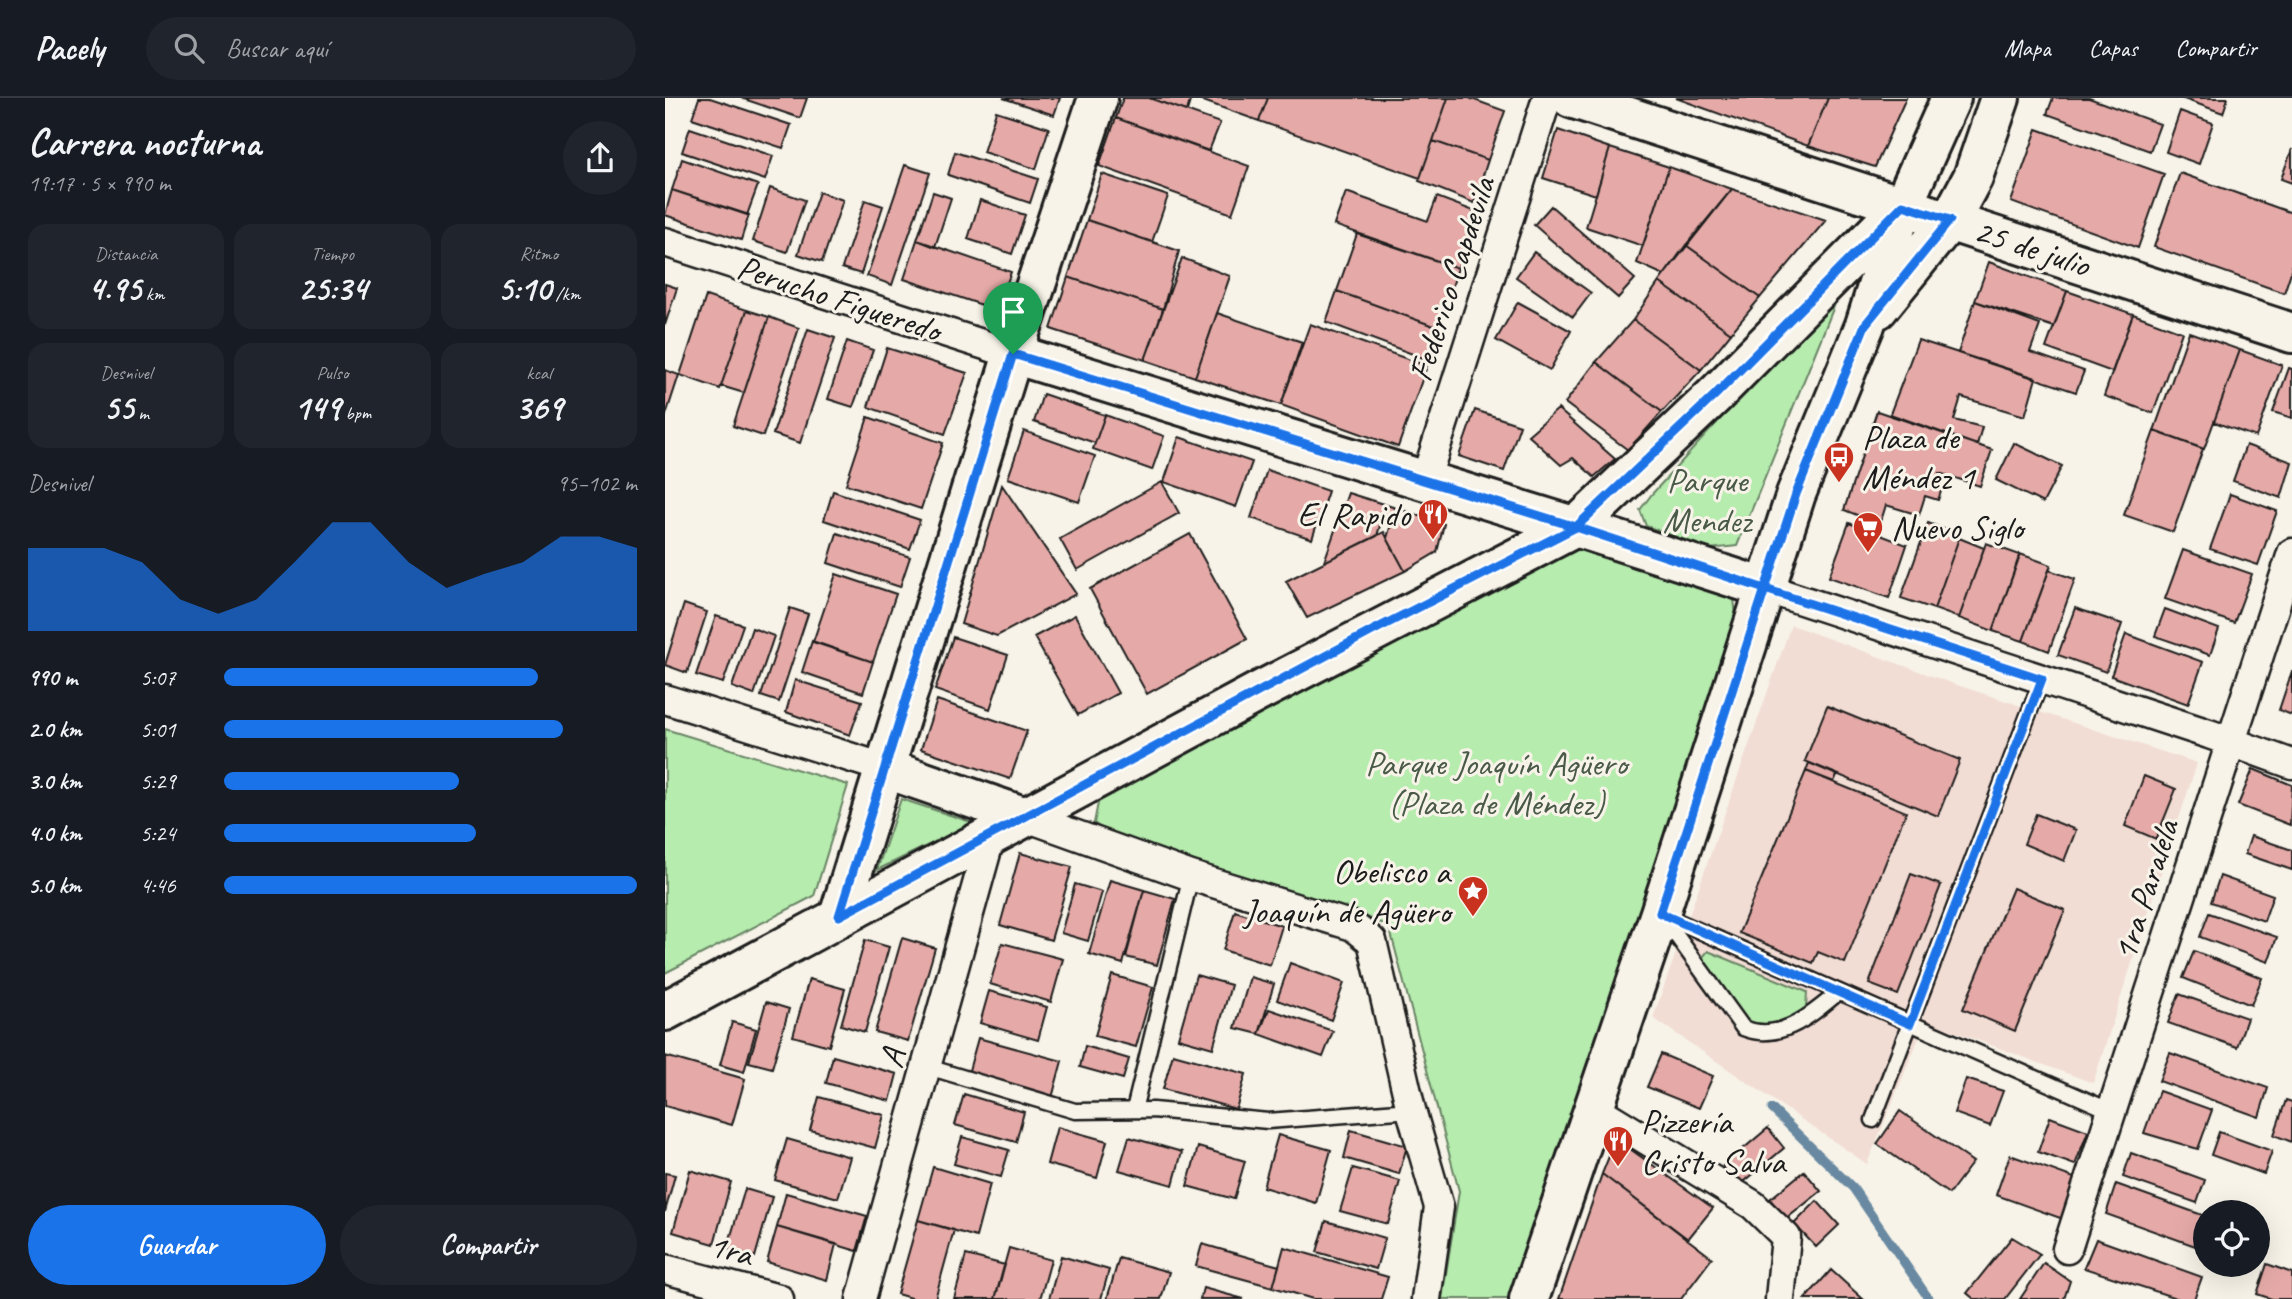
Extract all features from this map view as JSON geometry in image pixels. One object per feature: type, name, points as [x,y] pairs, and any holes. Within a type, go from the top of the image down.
[{"type":"main road","points":[[839,916],[1013,354],[1098,98]]},
{"type":"main road","name":"25 de julio","points":[[1571,98],[2292,333]]},
{"type":"main road","points":[[1529,1299],[1660,913],[1796,494],[1865,325],[1903,205],[1951,98]]},
{"type":"main road","points":[[1865,325],[1950,220],[1973,177],[2000,98]]},
{"type":"main road","points":[[665,1012],[1374,630],[1576,527],[1715,395],[1903,205]]},
{"type":"main road","name":"Perucho Figueredo","points":[[1013,354],[1576,527],[1765,589]]},
{"type":"main road","points":[[884,768],[1026,817]]},
{"type":"street","name":"Federico Capdevila","points":[[1425,481],[1547,98]]},
{"type":"street","name":"Perucho Figueredo","points":[[665,242],[1013,354]]},
{"type":"street","name":"1ra Paralela","points":[[2067,1249],[2292,553]]},
{"type":"street","name":"Perucho Figueredo","points":[[1765,589],[2231,741],[2292,764]]},
{"type":"street","points":[[665,699],[884,768]]},
{"type":"street","points":[[1026,817],[1191,876],[1353,926],[1372,941],[1411,1111],[1439,1207],[1426,1299]]},
{"type":"street","name":"A","points":[[861,1299],[928,1068],[991,835]]},
{"type":"street","points":[[1593,1107],[1753,1205],[1786,1237],[1780,1299]]},
{"type":"street","name":"1ra","points":[[665,1269],[779,1299]]},
{"type":"lane","points":[[1873,1120],[2042,679]]},
{"type":"lane","points":[[1134,1110],[1191,876]]},
{"type":"lane","points":[[1660,913],[2111,1111]]},
{"type":"lane","points":[[1660,913],[1743,1028],[1756,1033],[1780,1031],[1806,1019],[1839,992]]},
{"type":"lane","points":[[928,1068],[1075,1111],[1134,1110],[1268,1121],[1411,1111]]},
{"type":"shaded area","points":[[1791,625],[1957,685],[2197,763],[2093,1083],[1926,1021],[1867,1164],[1653,1018]]},
{"type":"green space","name":"Parque Mendez","points":[[1843,284],[1737,546],[1709,549],[1646,526],[1640,510],[1652,494]]},
{"type":"green space","name":"Parque Joaquín Agüero (Plaza de Méndez)","points":[[1571,543],[1719,590],[1734,599],[1736,616],[1693,757],[1513,1299],[1442,1299],[1459,1191],[1389,926],[1337,905],[1112,837],[1094,823],[1101,788]]},
{"type":"green space","points":[[665,729],[848,785],[814,896],[665,973]]},
{"type":"green space","points":[[901,799],[974,823],[877,870]]},
{"type":"green space","points":[[1708,951],[1807,992],[1806,1008],[1772,1024],[1753,1024],[1736,1009],[1702,958]]},
{"type":"building","points":[[699,98],[710,98],[791,125],[783,148],[692,118]]},
{"type":"building","points":[[741,98],[807,98],[800,118]]},
{"type":"building","points":[[1003,98],[1060,98],[1054,115]]},
{"type":"building","points":[[1123,98],[1149,98],[1220,123],[1209,151],[1116,118]]},
{"type":"building","points":[[1149,98],[1191,98],[1187,111]]},
{"type":"building","points":[[1195,98],[1268,98],[1259,121]]},
{"type":"building","points":[[1268,98],[1448,98],[1420,178],[1259,121]]},
{"type":"building","points":[[1448,98],[1469,98],[1505,111],[1488,160],[1433,141]]},
{"type":"building","points":[[1676,98],[1828,98],[1808,146]]},
{"type":"building","points":[[1828,98],[1906,98],[1875,167],[1808,146]]},
{"type":"building","points":[[2053,98],[2089,98],[2160,124],[2150,151],[2047,114]]},
{"type":"building","points":[[2181,98],[2228,98],[2223,113]]},
{"type":"building","points":[[996,111],[1049,128],[1036,169],[983,152]]},
{"type":"building","points":[[2180,111],[2213,123],[2199,164],[2166,152]]},
{"type":"building","points":[[1116,118],[1249,166],[1232,214],[1099,166]]},
{"type":"building","points":[[690,128],[773,156],[765,180],[682,152]]},
{"type":"building","points":[[2037,129],[2164,174],[2138,248],[2011,202]]},
{"type":"building","points":[[1558,130],[1610,148],[1596,195],[1543,178]]},
{"type":"building","points":[[1433,141],[1488,160],[1474,203],[1419,181]]},
{"type":"building","points":[[1610,148],[1669,167],[1643,246],[1586,227]]},
{"type":"building","points":[[2292,149],[2292,183],[2281,179]]},
{"type":"building","points":[[955,152],[1038,179],[1030,203],[948,175]]},
{"type":"building","points":[[682,159],[758,185],[747,215],[672,190]]},
{"type":"building","points":[[905,165],[930,173],[892,285],[867,276]]},
{"type":"building","points":[[1669,167],[1732,189],[1664,275],[1637,263]]},
{"type":"building","points":[[2180,173],[2292,213],[2292,269],[2284,293],[2154,247]]},
{"type":"building","points":[[1102,174],[1168,196],[1152,242],[1087,220]]},
{"type":"building","points":[[770,188],[805,200],[787,252],[753,241]]},
{"type":"building","points":[[1732,189],[1826,220],[1760,298],[1686,245]]},
{"type":"building","points":[[672,190],[749,215],[741,240],[665,215]]},
{"type":"building","points":[[819,192],[843,200],[822,262],[798,254]]},
{"type":"building","points":[[933,192],[951,198],[935,247],[917,240]]},
{"type":"building","points":[[1346,192],[1428,221],[1437,197],[1474,211],[1458,268],[1334,225]]},
{"type":"building","points":[[865,200],[883,206],[861,274],[842,268]]},
{"type":"building","points":[[980,200],[1025,215],[1012,254],[968,239]]},
{"type":"building","points":[[1551,206],[1635,279],[1618,298],[1534,225]]},
{"type":"building","points":[[1087,220],[1179,251],[1163,309],[1068,277]]},
{"type":"building","points":[[1357,234],[1458,268],[1439,328],[1337,291]]},
{"type":"building","points":[[917,240],[1011,272],[997,310],[904,279]]},
{"type":"building","points":[[1686,245],[1760,298],[1731,333],[1659,282]]},
{"type":"building","points":[[1534,252],[1591,293],[1573,317],[1516,277]]},
{"type":"building","points":[[1182,258],[1230,276],[1195,377],[1145,360]]},
{"type":"building","points":[[1989,262],[2067,291],[2054,327],[1975,301]]},
{"type":"building","points":[[1068,277],[1163,309],[1145,360],[1051,329]]},
{"type":"building","points":[[1659,282],[1731,333],[1701,370],[1633,320]]},
{"type":"building","points":[[665,284],[677,288],[665,325]]},
{"type":"building","points":[[1337,291],[1439,328],[1426,359],[1326,322]]},
{"type":"building","points":[[2067,291],[2133,314],[2112,372],[2046,348]]},
{"type":"building","points":[[706,296],[747,310],[720,389],[680,375]]},
{"type":"building","points":[[1975,301],[2040,325],[2030,352],[2084,371],[2076,392],[1958,353]]},
{"type":"building","points":[[1518,302],[1571,331],[1550,370],[1496,340]]},
{"type":"building","points":[[747,310],[769,317],[744,393],[721,386]]},
{"type":"building","points":[[1217,313],[1302,342],[1281,405],[1195,377]]},
{"type":"building","points":[[2133,314],[2182,332],[2153,413],[2104,396]]},
{"type":"building","points":[[769,317],[799,328],[763,436],[733,426]]},
{"type":"building","points":[[1633,320],[1701,370],[1662,412],[1596,362]]},
{"type":"building","points":[[1310,324],[1427,366],[1398,447],[1281,405]]},
{"type":"building","points":[[808,329],[835,338],[800,443],[773,434]]},
{"type":"building","points":[[2189,332],[2240,350],[2204,449],[2154,431]]},
{"type":"building","points":[[1918,340],[2036,378],[2025,416],[1961,397],[1954,420],[1982,427],[1977,445],[1890,414]]},
{"type":"building","points":[[847,341],[873,350],[853,407],[828,399]]},
{"type":"building","points":[[887,348],[967,373],[945,434],[868,407]]},
{"type":"building","points":[[2240,350],[2282,365],[2256,437],[2214,422]]},
{"type":"building","points":[[1596,362],[1662,412],[1628,450],[1565,403]]},
{"type":"building","points":[[2289,368],[2292,369],[2292,418],[2273,412]]},
{"type":"building","points":[[665,370],[679,375],[665,418]]},
{"type":"building","points":[[1043,394],[1105,415],[1095,443],[1034,422]]},
{"type":"building","points":[[1558,409],[1615,459],[1594,477],[1573,458],[1561,465],[1528,435]]},
{"type":"building","points":[[1475,410],[1520,425],[1504,471],[1459,456]]},
{"type":"building","points":[[1877,411],[1992,450],[1980,486],[1940,473],[1936,484],[1943,486],[1938,500],[1925,496],[1919,515],[1886,505],[1880,524],[1844,510]]},
{"type":"building","points":[[1105,415],[1164,436],[1152,470],[1093,449]]},
{"type":"building","points":[[868,417],[943,443],[921,509],[846,484]]},
{"type":"building","points":[[1024,431],[1095,456],[1079,502],[1008,478]]},
{"type":"building","points":[[2154,431],[2203,449],[2173,532],[2124,515]]},
{"type":"building","points":[[1179,437],[1252,462],[1236,507],[1164,482]]},
{"type":"building","points":[[2014,443],[2062,466],[2043,503],[1996,480]]},
{"type":"building","points":[[2246,445],[2292,462],[2281,498],[2233,481]]},
{"type":"building","points":[[1267,470],[1328,491],[1312,539],[1251,518]]},
{"type":"building","points":[[1162,482],[1179,513],[1077,570],[1060,539]]},
{"type":"building","points":[[1002,485],[1076,594],[997,636],[961,624]]},
{"type":"building","points":[[833,491],[920,520],[910,549],[824,520]]},
{"type":"building","points":[[1348,493],[1396,508],[1391,524],[1381,522],[1377,536],[1324,562]]},
{"type":"building","points":[[2230,494],[2277,511],[2258,565],[2210,549]]},
{"type":"building","points":[[1396,508],[1444,524],[1437,552],[1405,571],[1387,538]]},
{"type":"building","points":[[1849,523],[1907,545],[1889,598],[1829,577]]},
{"type":"building","points":[[1928,523],[1960,535],[1934,609],[1901,598]]},
{"type":"building","points":[[1384,532],[1405,571],[1307,618],[1286,581]]},
{"type":"building","points":[[837,533],[910,557],[900,587],[828,563]]},
{"type":"building","points":[[1190,534],[1247,639],[1147,694],[1090,589]]},
{"type":"building","points":[[1959,538],[1984,548],[1959,618],[1934,609]]},
{"type":"building","points":[[1986,543],[2020,555],[1993,631],[1959,618]]},
{"type":"building","points":[[2183,550],[2252,574],[2234,623],[2165,599]]},
{"type":"building","points":[[2020,554],[2051,565],[2023,641],[1993,631]]},
{"type":"building","points":[[2049,570],[2075,579],[2049,651],[2023,641]]},
{"type":"building","points":[[836,574],[896,594],[873,662],[813,642]]},
{"type":"building","points":[[684,604],[707,612],[687,673],[665,665]]},
{"type":"building","points":[[790,608],[808,614],[779,702],[761,696]]},
{"type":"building","points":[[2075,608],[2122,624],[2106,672],[2058,655]]},
{"type":"building","points":[[2165,609],[2219,629],[2210,655],[2155,636]]},
{"type":"building","points":[[1075,615],[1118,693],[1078,715],[1034,637]]},
{"type":"building","points":[[716,616],[743,625],[723,683],[696,675]]},
{"type":"building","points":[[752,628],[774,636],[754,695],[732,687]]},
{"type":"building","points":[[2126,634],[2203,662],[2188,704],[2111,676]]},
{"type":"building","points":[[953,637],[1008,655],[990,709],[935,690]]},
{"type":"building","points":[[812,641],[873,662],[863,693],[802,672]]},
{"type":"building","points":[[2292,671],[2292,715],[2279,710]]},
{"type":"building","points":[[795,680],[862,701],[850,735],[786,712]]},
{"type":"building","points":[[937,700],[1027,731],[1010,779],[921,749]]},
{"type":"building","points":[[1827,706],[1960,760],[1938,816],[1805,761]]},
{"type":"building","points":[[1809,763],[1837,775],[1834,782],[1806,771]]},
{"type":"building","points":[[2253,769],[2292,785],[2290,825],[2238,805]]},
{"type":"building","points":[[1806,771],[1906,812],[1845,963],[1818,952],[1813,963],[1739,933]]},
{"type":"building","points":[[2144,776],[2176,789],[2156,839],[2125,826]]},
{"type":"building","points":[[2036,814],[2076,830],[2064,861],[2024,844]]},
{"type":"building","points":[[2251,836],[2292,850],[2292,870],[2245,854]]},
{"type":"building","points":[[1020,853],[1072,867],[1051,940],[1000,925]]},
{"type":"building","points":[[1911,874],[1941,885],[1898,995],[1869,984]]},
{"type":"building","points":[[2220,876],[2273,895],[2264,921],[2211,902]]},
{"type":"building","points":[[1110,880],[1144,890],[1123,964],[1089,954]]},
{"type":"building","points":[[1075,884],[1102,892],[1088,941],[1061,933]]},
{"type":"building","points":[[2013,888],[2065,910],[2015,1031],[1963,1009]]},
{"type":"building","points":[[1144,890],[1175,899],[1157,965],[1126,957]]},
{"type":"building","points":[[1235,911],[1282,926],[1270,965],[1223,950]]},
{"type":"building","points":[[2209,913],[2277,937],[2268,962],[2200,937]]},
{"type":"building","points":[[902,938],[935,948],[908,1041],[875,1032]]},
{"type":"building","points":[[865,940],[889,947],[865,1032],[841,1025]]},
{"type":"building","points":[[1002,943],[1063,959],[1051,1002],[990,984]]},
{"type":"building","points":[[2194,951],[2262,978],[2251,1005],[2183,978]]},
{"type":"building","points":[[1290,963],[1344,983],[1331,1020],[1277,1000]]},
{"type":"building","points":[[1112,975],[1153,987],[1136,1047],[1095,1036]]},
{"type":"building","points":[[1196,975],[1231,985],[1213,1048],[1178,1038]]},
{"type":"building","points":[[1250,977],[1274,984],[1259,1034],[1235,1028]]},
{"type":"building","points":[[809,979],[845,989],[829,1046],[793,1036]]},
{"type":"building","points":[[989,991],[1047,1007],[1038,1040],[980,1023]]},
{"type":"building","points":[[2179,994],[2247,1018],[2237,1047],[2168,1023]]},
{"type":"building","points":[[766,1002],[789,1009],[772,1068],[749,1062]]},
{"type":"building","points":[[1269,1009],[1333,1031],[1323,1057],[1259,1034]]},
{"type":"building","points":[[732,1022],[756,1029],[744,1072],[720,1065]]},
{"type":"building","points":[[978,1038],[1062,1061],[1052,1098],[968,1074]]},
{"type":"building","points":[[1085,1046],[1129,1059],[1123,1079],[1080,1067]]},
{"type":"building","points":[[2170,1053],[2268,1088],[2259,1117],[2159,1081]]},
{"type":"building","points":[[1173,1054],[1246,1074],[1236,1109],[1163,1089]]},
{"type":"building","points":[[1661,1054],[1713,1076],[1699,1108],[1647,1087]]},
{"type":"building","points":[[665,1056],[745,1079],[732,1125],[665,1106]]},
{"type":"building","points":[[833,1056],[897,1074],[890,1101],[826,1083]]},
{"type":"building","points":[[1966,1079],[2003,1091],[1990,1126],[1954,1113]]},
{"type":"building","points":[[2159,1091],[2212,1110],[2198,1149],[2144,1133]]},
{"type":"building","points":[[964,1094],[1024,1112],[1016,1142],[955,1125]]},
{"type":"building","points":[[819,1097],[884,1115],[875,1148],[810,1130]]},
{"type":"building","points":[[2286,1100],[2292,1102],[2292,1142],[2274,1135]]},
{"type":"building","points":[[1900,1111],[1973,1162],[1949,1194],[1877,1144]]},
{"type":"building","points":[[2050,1117],[2088,1131],[2075,1165],[2038,1152]]},
{"type":"building","points":[[1057,1127],[1107,1141],[1097,1178],[1047,1164]]},
{"type":"building","points":[[1768,1128],[1784,1148],[1739,1186],[1723,1166]]},
{"type":"building","points":[[1351,1130],[1407,1146],[1399,1174],[1344,1158]]},
{"type":"building","points":[[2219,1132],[2272,1151],[2264,1174],[2211,1155]]},
{"type":"building","points":[[1278,1135],[1331,1150],[1316,1203],[1263,1187]]},
{"type":"building","points":[[962,1137],[1009,1150],[1001,1177],[954,1164]]},
{"type":"building","points":[[1129,1137],[1182,1152],[1173,1185],[1119,1170]]},
{"type":"building","points":[[787,1139],[850,1157],[838,1198],[775,1180]]},
{"type":"building","points":[[1616,1139],[1713,1208],[1688,1239],[1602,1174]]},
{"type":"building","points":[[1198,1147],[1245,1161],[1234,1199],[1187,1186]]},
{"type":"building","points":[[2131,1153],[2205,1180],[2198,1200],[2193,1202],[2123,1177]]},
{"type":"building","points":[[2010,1155],[2077,1179],[2063,1219],[1996,1195]]},
{"type":"building","points":[[933,1167],[990,1184],[976,1237],[918,1220]]},
{"type":"building","points":[[1353,1168],[1400,1181],[1388,1224],[1340,1211]]},
{"type":"building","points":[[690,1170],[731,1182],[714,1244],[673,1232]]},
{"type":"building","points":[[1804,1171],[1821,1191],[1786,1219],[1770,1199]]},
{"type":"building","points":[[665,1173],[675,1175],[665,1212]]},
{"type":"building","points":[[1602,1174],[1712,1258],[1681,1299],[1559,1299]]},
{"type":"building","points":[[2116,1184],[2193,1212],[2193,1245],[2106,1214]]},
{"type":"building","points":[[745,1189],[772,1197],[755,1257],[727,1249]]},
{"type":"building","points":[[786,1193],[867,1216],[857,1251],[777,1227]]},
{"type":"building","points":[[1817,1201],[1839,1225],[1816,1247],[1794,1224]]},
{"type":"building","points":[[918,1220],[954,1230],[935,1299],[914,1299],[897,1294]]},
{"type":"building","points":[[1326,1221],[1385,1238],[1376,1269],[1317,1252]]},
{"type":"building","points":[[777,1227],[836,1244],[827,1280],[767,1262]]},
{"type":"building","points":[[2012,1237],[2040,1254],[2005,1299],[1974,1299],[1967,1293]]},
{"type":"building","points":[[2096,1239],[2193,1274],[2193,1277],[2202,1277],[2194,1299],[2179,1299],[2084,1268]]},
{"type":"building","points":[[1202,1244],[1279,1266],[1273,1287],[1196,1266]]},
{"type":"building","points":[[1284,1247],[1388,1277],[1381,1299],[1313,1299],[1273,1287]]},
{"type":"building","points":[[1009,1248],[1051,1260],[1040,1299],[995,1299]]},
{"type":"building","points":[[966,1255],[1005,1265],[995,1299],[954,1299]]},
{"type":"building","points":[[1061,1256],[1109,1270],[1101,1299],[1049,1299]]},
{"type":"building","points":[[1119,1258],[1169,1272],[1161,1299],[1107,1299]]},
{"type":"building","points":[[2044,1263],[2070,1281],[2064,1299],[2020,1299]]},
{"type":"building","points":[[2270,1265],[2292,1273],[2292,1299],[2272,1299],[2257,1294],[2263,1277],[2270,1277]]},
{"type":"building","points":[[1831,1270],[1863,1299],[1805,1299]]},
{"type":"building","points":[[1203,1288],[1244,1299],[1200,1299]]},
{"type":"waterway","points":[[1772,1109],[1853,1188],[1929,1299]]},
{"type":"place","name":"Plaza de Méndez 1","points":[[1839,484]]},
{"type":"place","name":"El Rapido","points":[[1433,541]]},
{"type":"place","name":"Nuevo Siglo","points":[[1868,554]]},
{"type":"place","name":"Obelisco a Joaquín de Agüero","points":[[1473,918]]},
{"type":"place","name":"Pizzería Cristo Salva","points":[[1618,1168]]},
{"type":"route","points":[[1013,354],[839,916],[1374,630],[1576,527],[1765,589],[1660,913],[1910,1024],[2042,679],[1765,589],[1796,494],[1865,325],[1950,220],[1903,205],[1715,395],[1576,527],[1013,354]]}]
